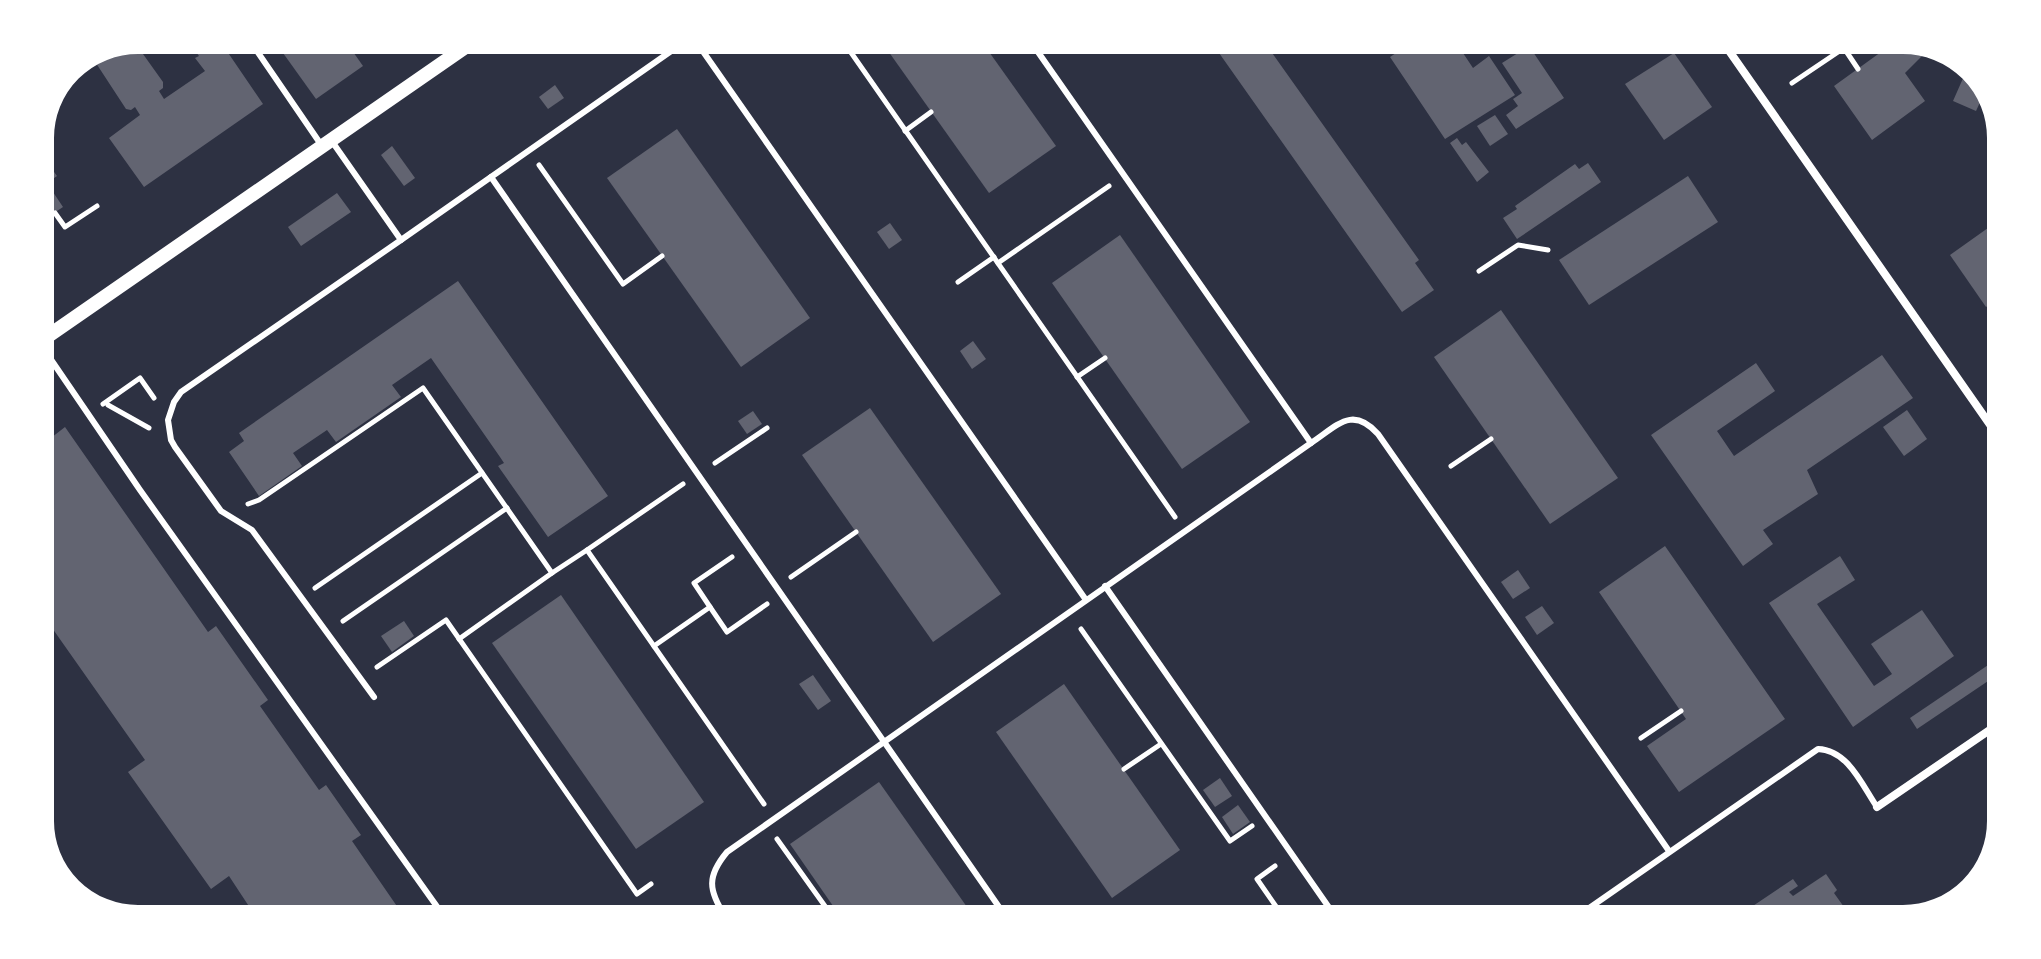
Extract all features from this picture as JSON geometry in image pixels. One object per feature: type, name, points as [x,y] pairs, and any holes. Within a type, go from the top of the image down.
[{"type":"street","points":[[52,333],[458,52]]},
{"type":"street","points":[[1730,52],[1989,423]]},
{"type":"street","points":[[1877,807],[1989,730]]},
{"type":"lane","points":[[258,52],[401,240]]},
{"type":"lane","points":[[374,697],[252,530],[211,501],[171,440],[169,412],[181,392],[670,52]]},
{"type":"lane","points":[[703,52],[1086,600]]},
{"type":"lane","points":[[1038,52],[1311,443]]},
{"type":"lane","points":[[491,177],[999,907]]},
{"type":"lane","points":[[52,360],[437,907]]},
{"type":"lane","points":[[720,907],[711,881],[715,866],[727,852],[1345,419],[1367,422],[1378,434],[1669,851]]},
{"type":"lane","points":[[1105,586],[1329,907]]},
{"type":"lane","points":[[1590,907],[1818,749],[1829,749],[1840,754],[1877,807]]},
{"type":"path","points":[[851,52],[1175,518]]},
{"type":"path","points":[[1792,83],[1835,52]]},
{"type":"path","points":[[1847,52],[1858,69]]},
{"type":"path","points":[[905,131],[931,112]]},
{"type":"path","points":[[528,151],[623,284],[662,256]]},
{"type":"path","points":[[958,282],[1125,175]]},
{"type":"path","points":[[55,213],[65,227],[97,206]]},
{"type":"path","points":[[1479,271],[1518,245],[1548,250]]},
{"type":"path","points":[[1077,377],[1105,358]]},
{"type":"path","points":[[89,413],[140,378],[158,404],[169,412]]},
{"type":"path","points":[[241,504],[259,500],[423,388],[552,573]]},
{"type":"path","points":[[104,403],[171,440]]},
{"type":"path","points":[[459,639],[767,428]]},
{"type":"path","points":[[1451,466],[1491,439]]},
{"type":"path","points":[[302,598],[482,473]]},
{"type":"path","points":[[326,632],[507,508]]},
{"type":"path","points":[[791,578],[856,532]]},
{"type":"path","points":[[587,550],[765,805]]},
{"type":"path","points":[[734,556],[694,583],[727,632],[767,604]]},
{"type":"path","points":[[654,646],[710,607]]},
{"type":"path","points":[[360,679],[446,620],[637,894],[651,884]]},
{"type":"path","points":[[1080,627],[1230,841],[1252,826],[1259,835]]},
{"type":"path","points":[[1641,738],[1681,711]]},
{"type":"path","points":[[1124,769],[1161,744]]},
{"type":"path","points":[[776,839],[825,907]]},
{"type":"path","points":[[1272,854],[1278,863],[1257,879],[1276,907]]},
{"type":"building","points":[[142,52],[163,82],[163,88],[159,91],[164,99],[205,71],[195,58],[199,56],[196,52],[228,52],[263,104],[144,187],[109,138],[140,115],[135,107],[126,109],[96,63],[121,54]]},
{"type":"building","points":[[282,52],[353,52],[363,66],[316,99]]},
{"type":"building","points":[[889,52],[989,52],[1056,146],[989,193]]},
{"type":"building","points":[[1218,52],[1271,52],[1419,260],[1415,263],[1434,290],[1402,312]]},
{"type":"building","points":[[1398,52],[1462,52],[1473,68],[1489,56],[1515,95],[1445,139],[1390,57]]},
{"type":"building","points":[[1519,52],[1533,52],[1564,98],[1516,129],[1506,115],[1518,106],[1513,99],[1522,93],[1502,63]]},
{"type":"building","points":[[1881,52],[1923,55],[1905,73],[1925,101],[1872,140],[1834,86]]},
{"type":"building","points":[[1674,53],[1712,107],[1664,140],[1625,84]]},
{"type":"building","points":[[1964,77],[1980,101],[1976,111],[1953,101]]},
{"type":"building","points":[[555,85],[564,98],[548,109],[539,97]]},
{"type":"building","points":[[1495,115],[1508,134],[1490,146],[1477,126]]},
{"type":"building","points":[[677,129],[810,318],[741,367],[607,178]]},
{"type":"building","points":[[1457,138],[1462,145],[1466,142],[1489,172],[1477,182],[1450,143]]},
{"type":"building","points":[[392,146],[415,178],[404,186],[381,155]]},
{"type":"building","points":[[1588,163],[1601,182],[1517,239],[1503,218],[1517,209],[1515,206],[1575,164],[1579,169]]},
{"type":"building","points":[[1688,176],[1718,222],[1589,305],[1559,260]]},
{"type":"building","points":[[52,190],[63,207],[52,214]]},
{"type":"building","points":[[337,193],[351,212],[301,246],[288,227]]},
{"type":"building","points":[[890,223],[902,240],[889,249],[877,232]]},
{"type":"building","points":[[1989,227],[1989,305],[1986,307],[1950,255]]},
{"type":"building","points":[[1120,235],[1250,422],[1182,469],[1052,283]]},
{"type":"building","points":[[458,281],[608,496],[548,537],[498,466],[504,463],[431,358],[392,385],[401,397],[336,442],[327,430],[293,453],[302,466],[259,496],[229,452],[244,441],[239,433]]},
{"type":"building","points":[[1501,310],[1618,478],[1550,524],[1434,357]]},
{"type":"building","points":[[973,341],[986,359],[972,369],[960,351]]},
{"type":"building","points":[[1882,355],[1913,398],[1807,470],[1818,494],[1763,530],[1773,544],[1743,566],[1651,435],[1756,363],[1775,391],[1717,431],[1734,456]]},
{"type":"building","points":[[870,408],[1001,594],[933,642],[802,455]]},
{"type":"building","points":[[1907,410],[1927,439],[1904,456],[1883,427]]},
{"type":"building","points":[[753,411],[762,424],[747,434],[738,421]]},
{"type":"building","points":[[65,427],[208,632],[216,626],[268,700],[260,706],[319,790],[326,785],[361,835],[352,841],[397,907],[249,907],[229,876],[211,889],[128,772],[145,760],[52,628],[52,437]]},
{"type":"building","points":[[1665,546],[1785,719],[1679,792],[1647,746],[1686,719],[1599,592]]},
{"type":"building","points":[[1840,556],[1855,580],[1817,604],[1874,686],[1892,674],[1871,644],[1922,610],[1954,656],[1853,727],[1769,603]]},
{"type":"building","points":[[1518,570],[1530,588],[1513,599],[1501,582]]},
{"type":"building","points":[[561,595],[704,802],[636,849],[492,643]]},
{"type":"building","points":[[1542,606],[1554,623],[1537,635],[1525,617]]},
{"type":"building","points":[[404,621],[414,636],[392,652],[381,636]]},
{"type":"building","points":[[1989,664],[1989,680],[1917,729],[1910,718]]},
{"type":"building","points":[[813,675],[831,701],[818,710],[799,684]]},
{"type":"building","points":[[1064,684],[1180,850],[1112,898],[996,732]]},
{"type":"building","points":[[1220,778],[1232,796],[1215,807],[1203,790]]},
{"type":"building","points":[[879,782],[967,907],[834,907],[790,844]]},
{"type":"building","points":[[1238,805],[1250,822],[1233,834],[1222,817]]},
{"type":"building","points":[[1826,874],[1844,907],[1751,907],[1793,879],[1798,886],[1789,892],[1793,896]]}]
